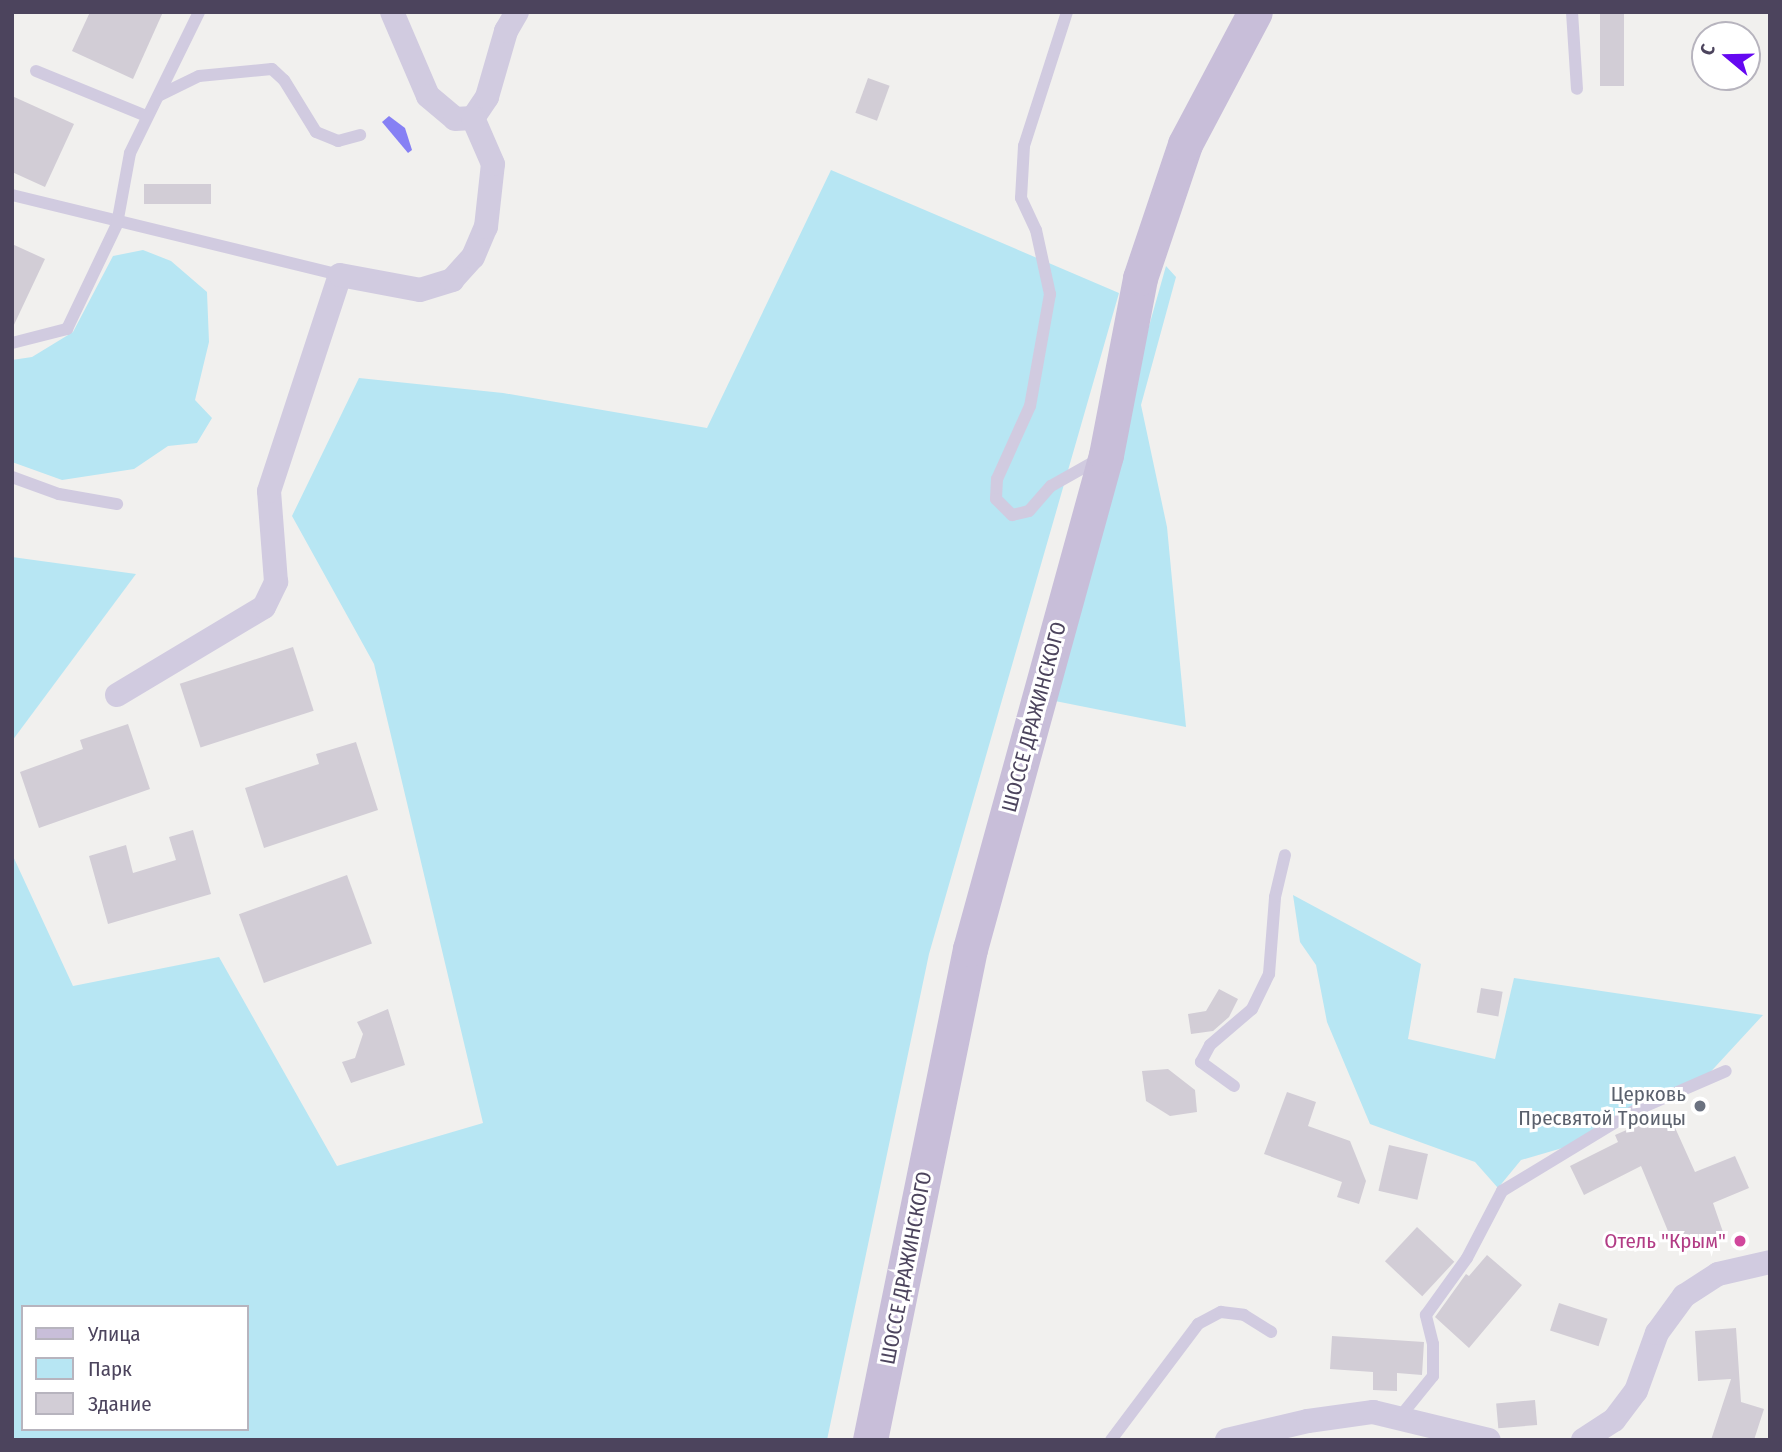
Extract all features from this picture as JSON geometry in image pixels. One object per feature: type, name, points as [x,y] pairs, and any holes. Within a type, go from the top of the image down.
[{"type":"main road","name":"ШОССЕ ДРАЖИНСКОГО","points":[[870,1440],[971,949],[1106,455],[1140,278],[1185,144],[1255,12]]},
{"type":"street","points":[[392,12],[428,96],[455,119],[473,118]]},
{"type":"street","points":[[473,118],[487,97],[506,31],[517,12]]},
{"type":"street","points":[[117,695],[264,607],[276,582],[269,491],[340,275],[420,290],[452,280],[473,257],[486,227],[493,164],[473,118]]},
{"type":"street","points":[[1585,1439],[1614,1420],[1636,1391],[1657,1333],[1684,1296],[1718,1274],[1770,1262]]},
{"type":"street","points":[[1246,1438],[1373,1412],[1489,1440]]},
{"type":"lane","points":[[12,343],[67,329],[117,224],[130,153],[199,12]]},
{"type":"lane","points":[[1067,12],[1024,146],[1021,198],[1036,230],[1050,294],[1030,406],[997,479],[996,499],[1012,515],[1029,511],[1051,486],[1106,455]]},
{"type":"lane","points":[[1572,12],[1577,89]]},
{"type":"lane","points":[[159,95],[199,76],[272,69],[284,80],[316,132],[338,141],[360,135]]},
{"type":"lane","points":[[36,71],[146,116]]},
{"type":"lane","points":[[12,195],[117,224],[129,222],[340,275]]},
{"type":"lane","points":[[12,477],[60,494],[117,505]]},
{"type":"lane","points":[[1234,1086],[1201,1062],[1210,1045],[1252,1009],[1269,974],[1275,897],[1285,855]]},
{"type":"lane","points":[[1399,1418],[1433,1376],[1433,1344],[1426,1315],[1467,1258],[1502,1191],[1634,1111],[1726,1071]]},
{"type":"lane","points":[[1111,1440],[1198,1324],[1221,1312],[1244,1315],[1271,1332]]},
{"type":"green space","points":[[831,170],[1119,293],[929,954],[827,1440],[12,1440],[12,854],[73,986],[219,957],[337,1166],[483,1123],[374,664],[292,516],[359,378],[503,393],[707,428]]},
{"type":"green space","points":[[143,250],[171,261],[207,292],[209,342],[195,400],[212,418],[197,443],[168,446],[134,469],[62,480],[12,462],[12,360],[32,357],[73,332],[113,256]]},
{"type":"green space","points":[[1166,266],[1176,277],[1141,405],[1167,527],[1186,727],[1055,701],[1103,489]]},
{"type":"green space","points":[[12,557],[136,574],[12,741]]},
{"type":"green space","points":[[1293,895],[1421,964],[1408,1039],[1495,1059],[1514,978],[1763,1015],[1704,1079],[1593,1139],[1521,1160],[1498,1188],[1475,1162],[1370,1124],[1327,1022],[1316,965],[1300,942]]},
{"type":"shaded area","points":[[389,116],[405,128],[412,150],[408,153],[382,122]]},
{"type":"building","points":[[90,12],[163,12],[133,79],[72,51]]},
{"type":"building","points":[[1600,12],[1624,12],[1624,86],[1600,86]]},
{"type":"building","points":[[868,78],[890,86],[877,121],[855,113]]},
{"type":"building","points":[[12,96],[74,124],[45,187],[12,172]]},
{"type":"building","points":[[144,184],[211,184],[211,204],[144,204]]},
{"type":"building","points":[[12,244],[45,259],[12,329]]},
{"type":"building","points":[[293,647],[314,711],[201,747],[180,684]]},
{"type":"building","points":[[128,724],[150,789],[39,828],[20,772],[83,749],[80,740]]},
{"type":"building","points":[[356,742],[378,810],[264,848],[245,788],[319,764],[316,754]]},
{"type":"building","points":[[193,830],[211,894],[108,924],[89,856],[126,845],[133,873],[176,860],[169,837]]},
{"type":"building","points":[[347,875],[372,944],[264,983],[239,914]]},
{"type":"building","points":[[1481,988],[1503,992],[1498,1016],[1477,1013]]},
{"type":"building","points":[[1219,989],[1238,999],[1229,1017],[1213,1031],[1191,1034],[1188,1014],[1206,1011]]},
{"type":"building","points":[[388,1009],[405,1065],[351,1083],[342,1062],[355,1058],[363,1034],[357,1022]]},
{"type":"building","points":[[1168,1069],[1195,1090],[1197,1112],[1170,1116],[1146,1101],[1142,1071]]},
{"type":"building","points":[[1287,1092],[1316,1102],[1308,1126],[1350,1141],[1366,1181],[1359,1204],[1337,1197],[1342,1182],[1264,1154]]},
{"type":"building","points":[[1668,1112],[1695,1172],[1735,1156],[1749,1188],[1713,1203],[1723,1232],[1675,1248],[1641,1166],[1584,1195],[1570,1166],[1618,1142],[1615,1135]]},
{"type":"building","points":[[1389,1145],[1428,1154],[1417,1200],[1378,1191]]},
{"type":"building","points":[[1417,1227],[1454,1262],[1422,1296],[1385,1261]]},
{"type":"building","points":[[1487,1255],[1522,1285],[1469,1348],[1435,1317],[1466,1274],[1469,1276]]},
{"type":"building","points":[[1559,1303],[1608,1319],[1599,1346],[1550,1331]]},
{"type":"building","points":[[1736,1328],[1741,1402],[1764,1409],[1754,1440],[1711,1440],[1731,1379],[1698,1381],[1695,1331]]},
{"type":"building","points":[[1332,1336],[1424,1342],[1422,1375],[1397,1373],[1397,1391],[1373,1390],[1373,1372],[1330,1369]]},
{"type":"building","points":[[1535,1400],[1537,1425],[1498,1428],[1496,1403]]},
{"type":"place","name":"Церковь Пресвятой Троицы","points":[[1700,1106]]},
{"type":"place","name":"Отель \"Крым\"","points":[[1740,1241]]}]
